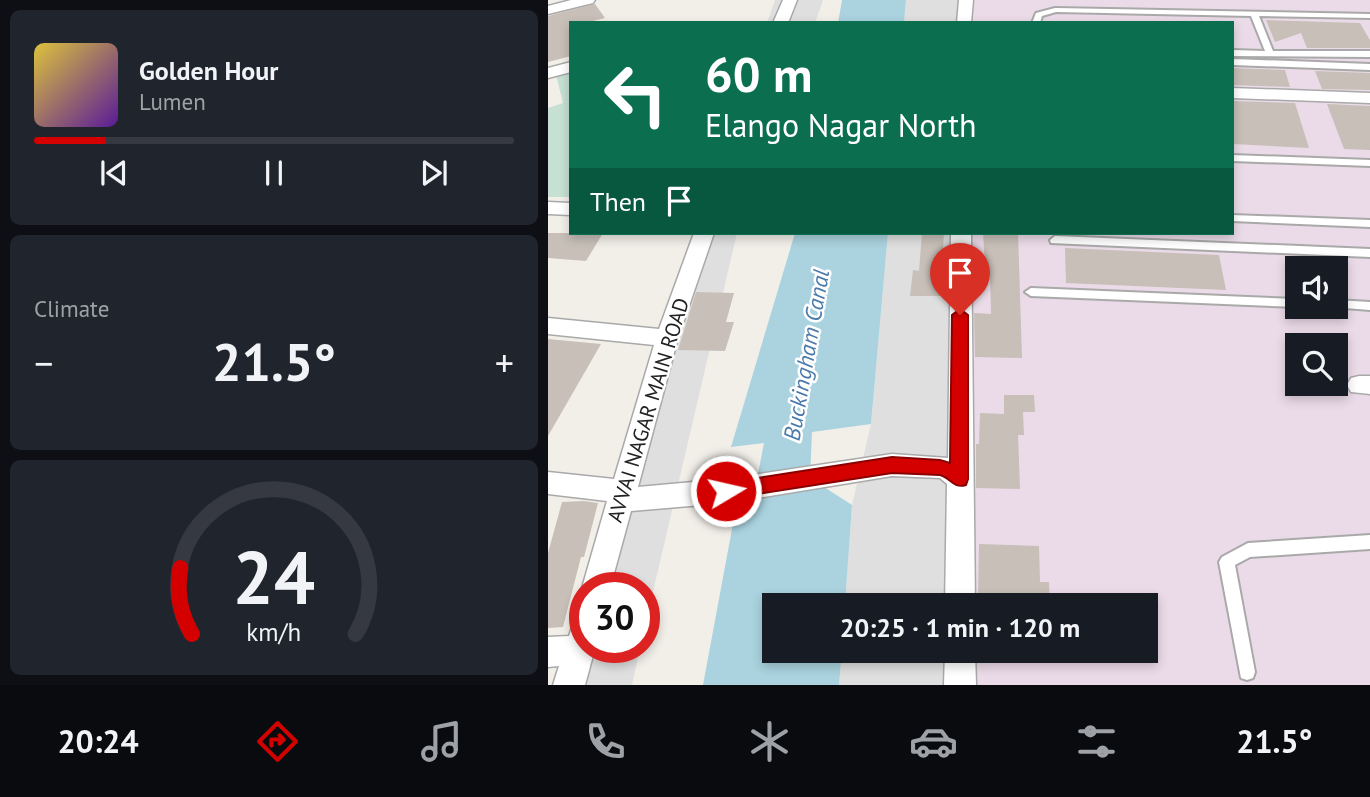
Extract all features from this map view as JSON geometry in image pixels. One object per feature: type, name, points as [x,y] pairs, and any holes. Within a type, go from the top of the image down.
[{"type":"street","points":[[548,10],[588,0]]},
{"type":"street","points":[[781,21],[790,0]]},
{"type":"street","points":[[964,21],[966,0]]},
{"type":"street","points":[[548,73],[569,68]]},
{"type":"street","points":[[1234,93],[1370,98]]},
{"type":"street","points":[[548,208],[569,209]]},
{"type":"street","name":"AVVAI NAGAR MAIN ROAD","points":[[600,572],[666,338],[703,235]]},
{"type":"street","points":[[960,235],[960,593]]},
{"type":"street","points":[[548,326],[666,338]]},
{"type":"street","points":[[548,483],[622,491],[632,499],[726,491],[892,465],[940,467],[952,471],[959,479]]},
{"type":"street","points":[[548,652],[569,645]]},
{"type":"street","points":[[569,685],[575,663]]},
{"type":"street","points":[[960,663],[960,685]]},
{"type":"lane","points":[[1037,21],[1039,15],[1055,10],[1370,16]]},
{"type":"lane","points":[[1254,14],[1270,53]]},
{"type":"lane","points":[[1234,53],[1370,54]]},
{"type":"lane","points":[[1234,62],[1370,67]]},
{"type":"lane","points":[[1234,158],[1370,163]]},
{"type":"lane","points":[[1234,218],[1370,224]]},
{"type":"lane","points":[[1055,240],[1370,253]]},
{"type":"lane","points":[[1031,292],[1285,303]]},
{"type":"lane","points":[[1348,305],[1370,306]]},
{"type":"lane","points":[[1246,671],[1227,562],[1248,550],[1370,542]]},
{"type":"shaded area","points":[[775,0],[823,0],[816,21],[768,21]]},
{"type":"shaded area","points":[[906,0],[968,0],[968,21],[904,21]]},
{"type":"shaded area","points":[[968,0],[1370,0],[1370,685],[951,685],[951,663],[1158,663],[1158,593],[953,593],[962,235],[1234,235],[1234,21],[968,21]]},
{"type":"shaded area","points":[[697,235],[737,235],[658,572],[591,572],[631,436]]},
{"type":"shaded area","points":[[888,235],[962,235],[953,593],[846,593],[852,505],[871,424]]},
{"type":"shaded area","points":[[569,648],[569,663],[637,663],[632,685],[558,685]]},
{"type":"shaded area","points":[[841,663],[951,663],[951,685],[839,685]]},
{"type":"green space","points":[[569,72],[569,197],[548,197],[548,108],[563,103],[556,75]]},
{"type":"water","points":[[842,0],[906,0],[904,21],[838,21]]},
{"type":"water","name":"Buckingham Canal","points":[[794,235],[888,235],[871,424],[812,432],[810,478],[852,505],[846,593],[762,593],[762,663],[841,663],[839,685],[703,685],[737,502],[756,484],[764,443],[731,447]]},
{"type":"building","points":[[595,4],[605,18],[569,21],[569,57],[548,62],[548,16]]},
{"type":"building","points":[[1266,20],[1360,23],[1371,42],[1371,48],[1307,48],[1301,33],[1275,42]]},
{"type":"building","points":[[1234,68],[1285,70],[1290,87],[1234,85]]},
{"type":"building","points":[[1315,71],[1371,73],[1371,90],[1322,89]]},
{"type":"building","points":[[1234,101],[1295,103],[1309,148],[1234,144]]},
{"type":"building","points":[[1327,104],[1371,106],[1371,150],[1344,149]]},
{"type":"building","points":[[548,233],[602,235],[586,261],[548,258]]},
{"type":"building","points":[[922,235],[944,235],[940,296],[910,296],[913,270],[919,271]]},
{"type":"building","points":[[983,235],[1018,235],[1022,358],[975,357],[974,313],[991,314],[989,266],[985,265]]},
{"type":"building","points":[[1065,248],[1219,255],[1226,290],[1066,283]]},
{"type":"building","points":[[696,292],[734,293],[726,322],[734,322],[725,351],[678,350]]},
{"type":"building","points":[[548,339],[601,344],[548,436]]},
{"type":"building","points":[[1004,395],[1034,395],[1035,412],[1023,412],[1024,435],[1018,435],[1020,489],[976,488],[976,444],[979,444],[980,413],[1004,414]]},
{"type":"building","points":[[562,502],[598,503],[584,557],[581,557],[577,572],[569,572],[569,604],[563,627],[548,628],[548,553]]},
{"type":"building","points":[[979,544],[1039,546],[1040,582],[1049,582],[1049,593],[978,593]]},
{"type":"route","points":[[726,491],[892,465],[940,467],[952,471],[959,479],[960,315]]}]
